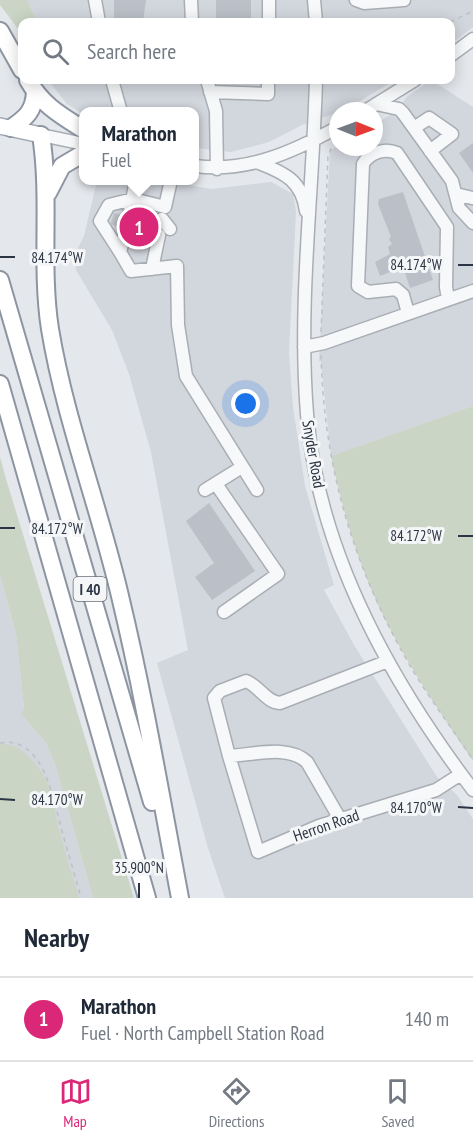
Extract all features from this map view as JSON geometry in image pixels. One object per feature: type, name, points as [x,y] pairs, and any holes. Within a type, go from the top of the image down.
[{"type":"highway","points":[[0,31],[18,63]]},
{"type":"highway","points":[[6,127],[27,117],[34,106],[32,86]]},
{"type":"highway","points":[[32,86],[59,117],[79,127]]},
{"type":"highway","points":[[41,135],[47,194],[47,301],[50,327],[61,385],[120,594],[180,898]]},
{"type":"highway","points":[[47,194],[62,166],[79,156]]},
{"type":"highway","name":"I 40","points":[[0,280],[180,898]]},
{"type":"highway","name":"I 40","points":[[0,384],[147,898]]},
{"type":"highway","points":[[0,427],[51,566]]},
{"type":"main road","points":[[6,127],[41,135]]},
{"type":"street","points":[[95,0],[98,18]]},
{"type":"street","points":[[191,0],[192,18]]},
{"type":"street","points":[[269,0],[269,18]]},
{"type":"street","points":[[314,0],[316,18]]},
{"type":"street","points":[[356,0],[364,3],[404,0]]},
{"type":"street","points":[[455,52],[473,39]]},
{"type":"street","points":[[112,84],[120,107]]},
{"type":"street","points":[[208,84],[216,111],[217,169]]},
{"type":"street","points":[[210,92],[267,94],[268,84]]},
{"type":"street","name":"Snyder Road","points":[[316,84],[304,347],[307,417],[314,471],[344,569],[378,644],[473,790]]},
{"type":"street","points":[[380,102],[409,84]]},
{"type":"street","points":[[383,108],[399,109],[413,126],[452,181],[459,208],[473,223]]},
{"type":"street","points":[[413,126],[429,118],[452,134],[430,151]]},
{"type":"street","points":[[199,167],[217,169],[259,163],[329,132]]},
{"type":"street","points":[[41,135],[79,143]]},
{"type":"street","points":[[408,313],[400,291],[391,288],[368,292],[358,286],[363,164],[366,159],[382,151],[397,153],[445,222],[448,299]]},
{"type":"street","points":[[259,163],[285,174],[294,181],[304,199],[309,225]]},
{"type":"street","points":[[128,209],[135,185]]},
{"type":"street","points":[[152,269],[170,185]]},
{"type":"street","points":[[456,194],[471,198]]},
{"type":"street","points":[[161,228],[128,209],[109,205],[100,221],[131,271],[177,266],[178,326],[186,376],[257,490]]},
{"type":"street","points":[[113,240],[121,228],[120,252]]},
{"type":"street","points":[[304,347],[321,344],[473,291]]},
{"type":"street","points":[[224,612],[278,574],[211,487],[242,467]]},
{"type":"street","points":[[340,819],[307,762],[294,753],[230,756],[214,698],[220,691],[246,681],[254,685],[272,702],[280,704],[388,661]]},
{"type":"street","name":"Herron Road","points":[[230,756],[258,852],[340,819],[436,790],[461,774]]},
{"type":"path","points":[[455,20],[473,11]]},
{"type":"path","points":[[328,145],[331,149],[328,156],[321,344],[327,440],[354,550],[374,596],[411,667],[473,760]]},
{"type":"path","points":[[0,743],[14,742],[26,748],[47,775],[81,898]]},
{"type":"shaded area","points":[[27,0],[473,0],[473,27],[455,41],[455,18],[35,18]]},
{"type":"shaded area","points":[[51,84],[388,84],[358,102],[329,102],[329,116],[302,125],[269,142],[231,152],[199,148],[199,107],[79,107],[79,112],[67,104]]},
{"type":"shaded area","points":[[425,84],[437,84],[473,107],[473,406],[331,456],[321,362],[319,361],[330,156],[383,156],[383,119],[393,113],[408,96]]},
{"type":"shaded area","points":[[271,182],[293,194],[296,212],[289,353],[293,407],[305,486],[334,585],[324,590],[354,645],[437,777],[457,795],[473,819],[473,898],[225,898],[208,848],[157,663],[188,650],[151,452],[129,374],[112,330],[76,270],[75,254],[84,236],[96,185],[188,185],[211,189]]},
{"type":"shaded area","points":[[0,575],[16,633],[24,708],[21,714],[46,743],[56,767],[93,898],[0,898]]},
{"type":"green space","points":[[0,0],[27,0],[35,18],[18,18],[18,29],[0,5]]},
{"type":"green space","points":[[473,406],[473,761],[409,663],[376,600],[350,530],[331,456]]},
{"type":"green space","points":[[0,457],[134,898],[93,898],[56,767],[46,743],[21,714],[24,708],[16,633],[0,575]]},
{"type":"green space","points":[[0,744],[18,748],[27,754],[46,780],[53,797],[57,822],[79,898],[0,898]]},
{"type":"building","points":[[114,0],[146,0],[144,18],[114,18]]},
{"type":"building","points":[[216,0],[251,0],[251,18],[216,18]]},
{"type":"building","points":[[473,143],[473,173],[459,153]]},
{"type":"building","points":[[403,192],[433,280],[410,288],[403,267],[380,276],[375,262],[390,254],[388,247],[392,244],[378,204],[379,199]]},
{"type":"building","points":[[209,503],[255,571],[212,600],[195,577],[214,563],[186,521]]},
{"type":"tunnel","points":[[116,226],[120,214]]},
{"type":"place","name":"Marathon","points":[[139,227]]}]
